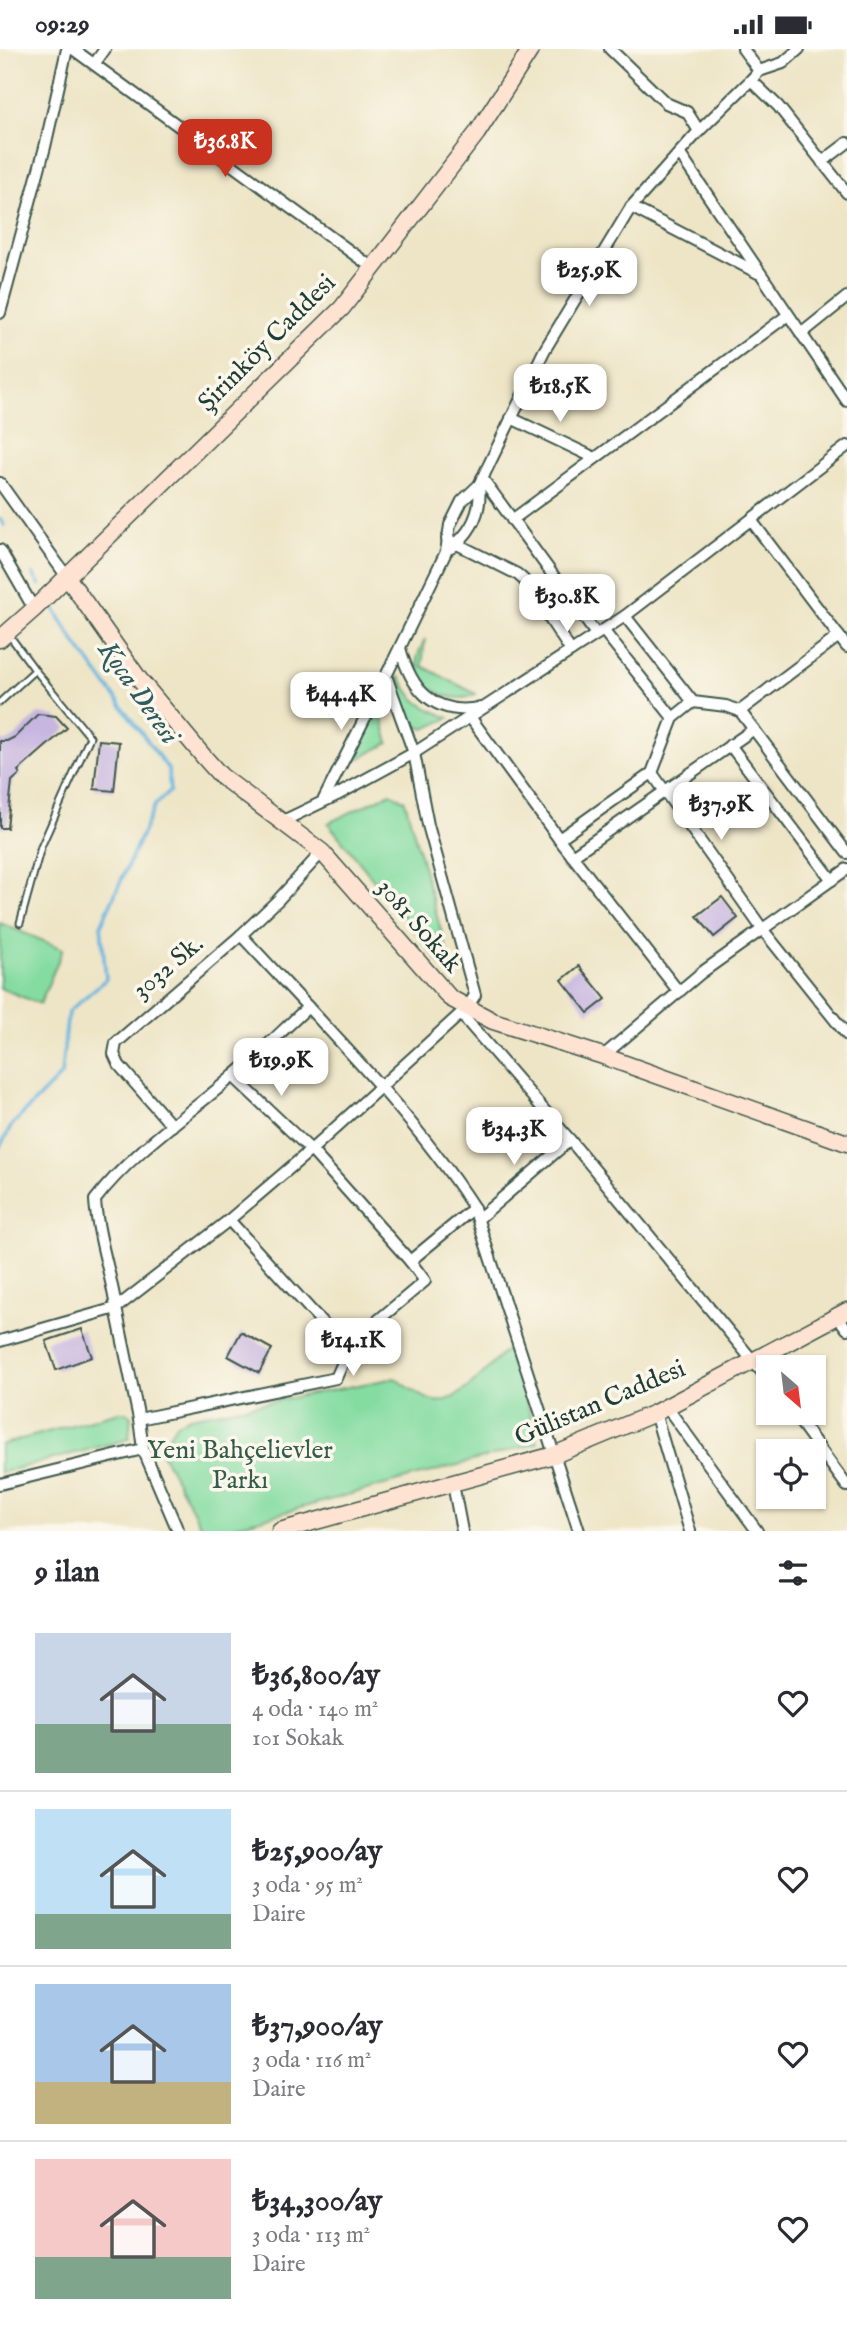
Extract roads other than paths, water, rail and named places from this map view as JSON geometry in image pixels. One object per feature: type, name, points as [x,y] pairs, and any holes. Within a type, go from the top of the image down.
[{"type":"street","points":[[0,313],[3,291],[45,147],[67,49]]},
{"type":"street","points":[[73,49],[373,268]]},
{"type":"street","points":[[95,63],[104,49]]},
{"type":"street","points":[[610,49],[666,103],[687,112],[699,131]]},
{"type":"street","points":[[743,49],[755,76],[847,193]]},
{"type":"street","points":[[323,801],[451,542],[450,525],[462,501],[480,481],[544,351],[631,207],[678,153],[755,76],[783,63],[799,49]]},
{"type":"street","name":"Şirinköy Caddesi","points":[[4,636],[342,308],[477,133],[525,51]]},
{"type":"street","points":[[822,162],[847,143]]},
{"type":"street","points":[[678,153],[847,401]]},
{"type":"street","points":[[631,207],[761,274]]},
{"type":"street","points":[[801,334],[847,297]]},
{"type":"street","points":[[512,520],[788,314]]},
{"type":"street","points":[[511,418],[595,458]]},
{"type":"street","points":[[283,821],[414,753],[625,616],[847,446]]},
{"type":"street","points":[[480,481],[600,632],[673,718]]},
{"type":"street","points":[[451,542],[465,535],[477,515],[481,498],[480,481]]},
{"type":"street","points":[[0,483],[66,577]]},
{"type":"street","points":[[751,520],[847,647]]},
{"type":"street","points":[[451,542],[524,580],[571,651]]},
{"type":"street","points":[[0,550],[34,609]]},
{"type":"street","name":"3081 Sokak","points":[[66,577],[131,668],[221,776],[322,852],[464,1011],[603,1056],[847,1143]]},
{"type":"street","points":[[625,616],[693,702],[726,706],[740,711],[847,853]]},
{"type":"street","points":[[740,711],[839,636]]},
{"type":"street","points":[[400,647],[406,669],[418,689],[431,701],[453,710],[485,706]]},
{"type":"street","points":[[0,1341],[116,1308],[229,1220],[312,1150],[464,1011],[475,995],[431,839],[414,753],[386,676]]},
{"type":"street","points":[[559,839],[652,773],[673,718],[693,702]]},
{"type":"street","points":[[470,717],[559,839],[679,992]]},
{"type":"street","points":[[572,856],[754,729]]},
{"type":"street","points":[[730,745],[832,880]]},
{"type":"street","points":[[652,773],[763,930],[847,1035]]},
{"type":"street","name":"3032 Sk.","points":[[172,1126],[119,1065],[114,1054],[116,1043],[241,935],[322,852]]},
{"type":"street","points":[[603,1056],[701,973],[847,869]]},
{"type":"street","points":[[241,935],[380,1087],[458,1183],[477,1213],[554,1455],[573,1505],[579,1531]]},
{"type":"street","points":[[178,1531],[143,1449],[112,1282],[96,1217],[95,1200],[106,1185],[233,1076],[308,1007]]},
{"type":"street","points":[[464,1011],[756,1362]]},
{"type":"street","points":[[139,1419],[336,1378],[348,1351],[370,1327],[425,1281],[312,1150],[233,1076]]},
{"type":"street","points":[[410,1261],[477,1213],[570,1140]]},
{"type":"street","points":[[229,1220],[348,1351]]},
{"type":"street","name":"Gülistan Caddesi","points":[[280,1531],[554,1455],[661,1410],[754,1359],[844,1319]]},
{"type":"street","points":[[661,1410],[690,1531]]},
{"type":"street","points":[[661,1410],[757,1531]]},
{"type":"street","points":[[802,1425],[847,1486]]},
{"type":"street","points":[[0,1484],[143,1449]]},
{"type":"street","points":[[453,1484],[462,1531]]},
{"type":"lane","points":[[4,636],[90,737],[41,847],[20,923]]},
{"type":"lane","points":[[0,702],[35,670]]},
{"type":"waterway","name":"Koca Deresi","points":[[0,519],[4,525]]},
{"type":"waterway","name":"Koca Deresi","points":[[33,574],[40,585]]},
{"type":"waterway","points":[[0,1147],[12,1125],[61,1075],[68,1012],[106,979],[101,925],[155,805],[170,791],[168,769],[74,641],[52,605]]},
{"type":"park label","name":"Yeni Bahçelievler Parkı","points":[[240,1464]]}]
